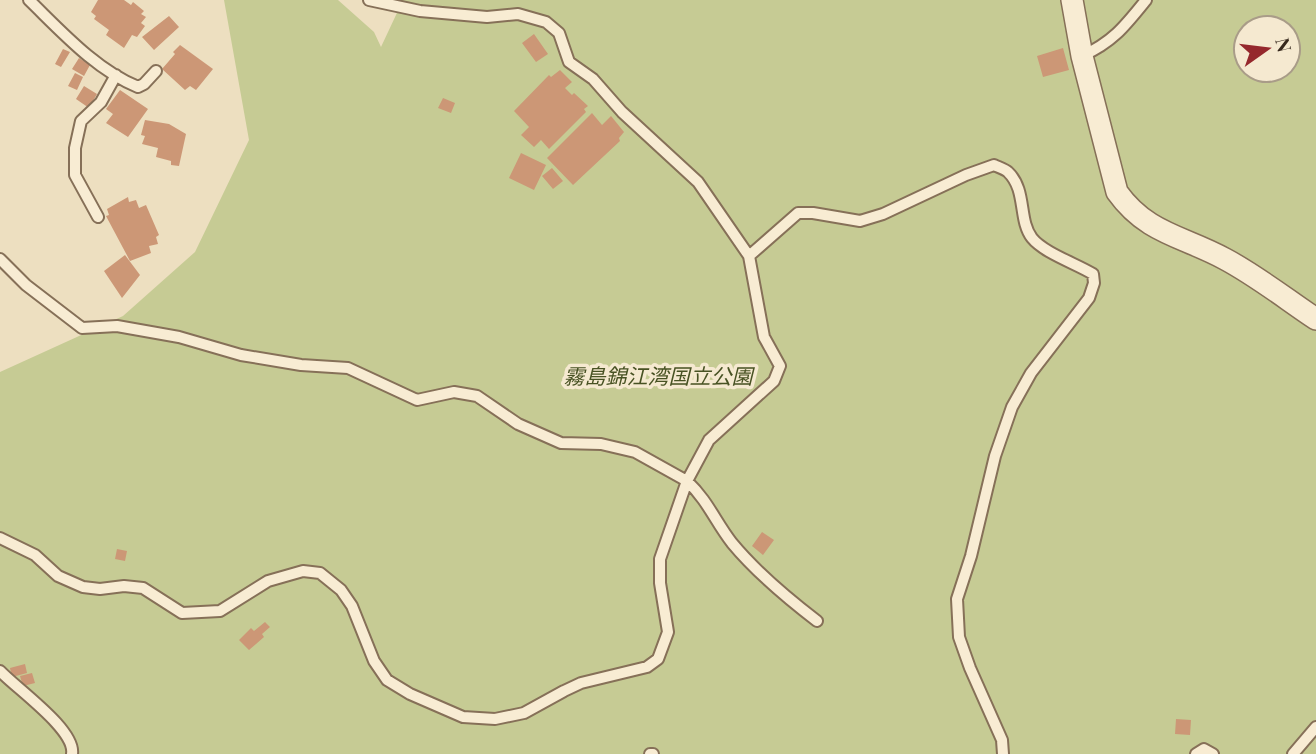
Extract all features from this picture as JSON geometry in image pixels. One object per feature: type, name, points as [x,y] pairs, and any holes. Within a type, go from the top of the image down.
[{"type":"street","points":[[1072,0],[1082,57],[1117,192],[1129,209],[1153,227],[1226,259],[1316,319]]},
{"type":"lane","points":[[29,0],[68,38],[116,75],[138,87],[156,71]]},
{"type":"lane","points":[[0,538],[35,555],[58,576],[83,587],[143,588],[182,613],[220,611],[268,581],[303,570],[320,573],[341,590],[352,606],[374,661],[387,680],[410,694],[463,717],[495,719],[524,713],[582,683],[647,667],[658,659],[668,632],[660,583],[660,559],[687,481],[709,440],[774,382],[780,366],[764,337],[749,257],[698,182],[622,112],[593,79],[569,62],[559,33],[545,22],[518,14],[487,17],[420,10],[369,0]]},
{"type":"lane","points":[[1082,57],[1104,46],[1120,33],[1146,0]]},
{"type":"lane","points":[[97,216],[75,174],[75,148],[81,121],[101,102],[116,75]]},
{"type":"lane","points":[[749,257],[798,213],[860,221],[883,214],[993,166],[1008,172],[1022,196],[1032,237],[1041,245],[1093,274],[1094,283],[1089,298],[1031,373],[1012,407],[995,456],[971,556],[957,599],[959,637],[1002,740],[1003,754]]},
{"type":"lane","points":[[0,259],[26,285],[82,328],[117,326],[179,337],[241,355],[301,365],[348,368],[417,400],[454,392],[477,396],[518,424],[561,443],[601,444],[635,452],[687,481],[703,497],[738,549],[793,603],[817,621]]},
{"type":"lane","points":[[0,671],[65,731],[73,748],[72,754]]},
{"type":"lane","points":[[1293,754],[1316,727]]},
{"type":"lane","points":[[1196,754],[1204,749],[1213,754]]},
{"type":"green space","name":"霧島錦江湾国立公園","points":[[224,0],[338,0],[374,32],[381,47],[403,0],[1316,0],[1316,754],[0,754],[0,372],[123,316],[195,252],[249,140]]},
{"type":"building","points":[[98,0],[124,0],[131,5],[133,2],[144,11],[141,14],[146,17],[141,23],[145,26],[137,37],[132,35],[124,48],[106,35],[109,30],[94,19],[96,16],[91,12]]},
{"type":"building","points":[[169,16],[179,27],[154,50],[142,37]]},
{"type":"building","points":[[534,34],[548,54],[536,62],[522,43]]},
{"type":"building","points":[[180,45],[213,69],[196,90],[190,86],[185,90],[162,69]]},
{"type":"building","points":[[1063,48],[1069,70],[1043,77],[1037,56]]},
{"type":"building","points":[[63,49],[70,52],[61,67],[55,64]]},
{"type":"building","points":[[79,58],[90,65],[84,76],[72,69]]},
{"type":"building","points":[[560,70],[572,82],[565,88],[588,106],[584,109],[586,112],[549,149],[541,140],[534,147],[521,135],[529,127],[514,111],[549,75],[551,77]]},
{"type":"building","points":[[75,73],[83,77],[77,90],[68,86]]},
{"type":"building","points":[[84,86],[97,94],[89,108],[76,99]]},
{"type":"building","points":[[120,90],[148,109],[128,137],[106,123],[113,114],[106,109]]},
{"type":"building","points":[[443,98],[455,103],[451,113],[438,108]]},
{"type":"building","points":[[592,113],[602,125],[611,116],[624,132],[619,138],[620,141],[573,185],[547,158]]},
{"type":"building","points":[[145,120],[169,124],[186,134],[179,166],[156,157],[158,148],[142,144],[145,136],[141,135]]},
{"type":"building","points":[[521,153],[546,165],[534,190],[509,178]]},
{"type":"building","points":[[552,168],[563,181],[553,189],[542,176]]},
{"type":"building","points":[[128,197],[129,202],[136,200],[139,208],[146,205],[159,235],[156,237],[158,244],[149,246],[151,253],[130,261],[106,216],[109,215],[107,209]]},
{"type":"building","points":[[125,255],[140,275],[122,298],[104,271]]},
{"type":"building","points":[[762,532],[774,540],[763,555],[752,546]]},
{"type":"building","points":[[117,549],[127,551],[125,561],[115,559]]},
{"type":"building","points":[[265,622],[270,627],[262,634],[264,637],[249,650],[239,640],[251,628],[254,631]]},
{"type":"building","points":[[25,664],[27,673],[12,677],[10,668]]},
{"type":"building","points":[[32,673],[35,683],[23,686],[20,676]]},
{"type":"building","points":[[1176,719],[1191,720],[1190,735],[1175,734]]}]
